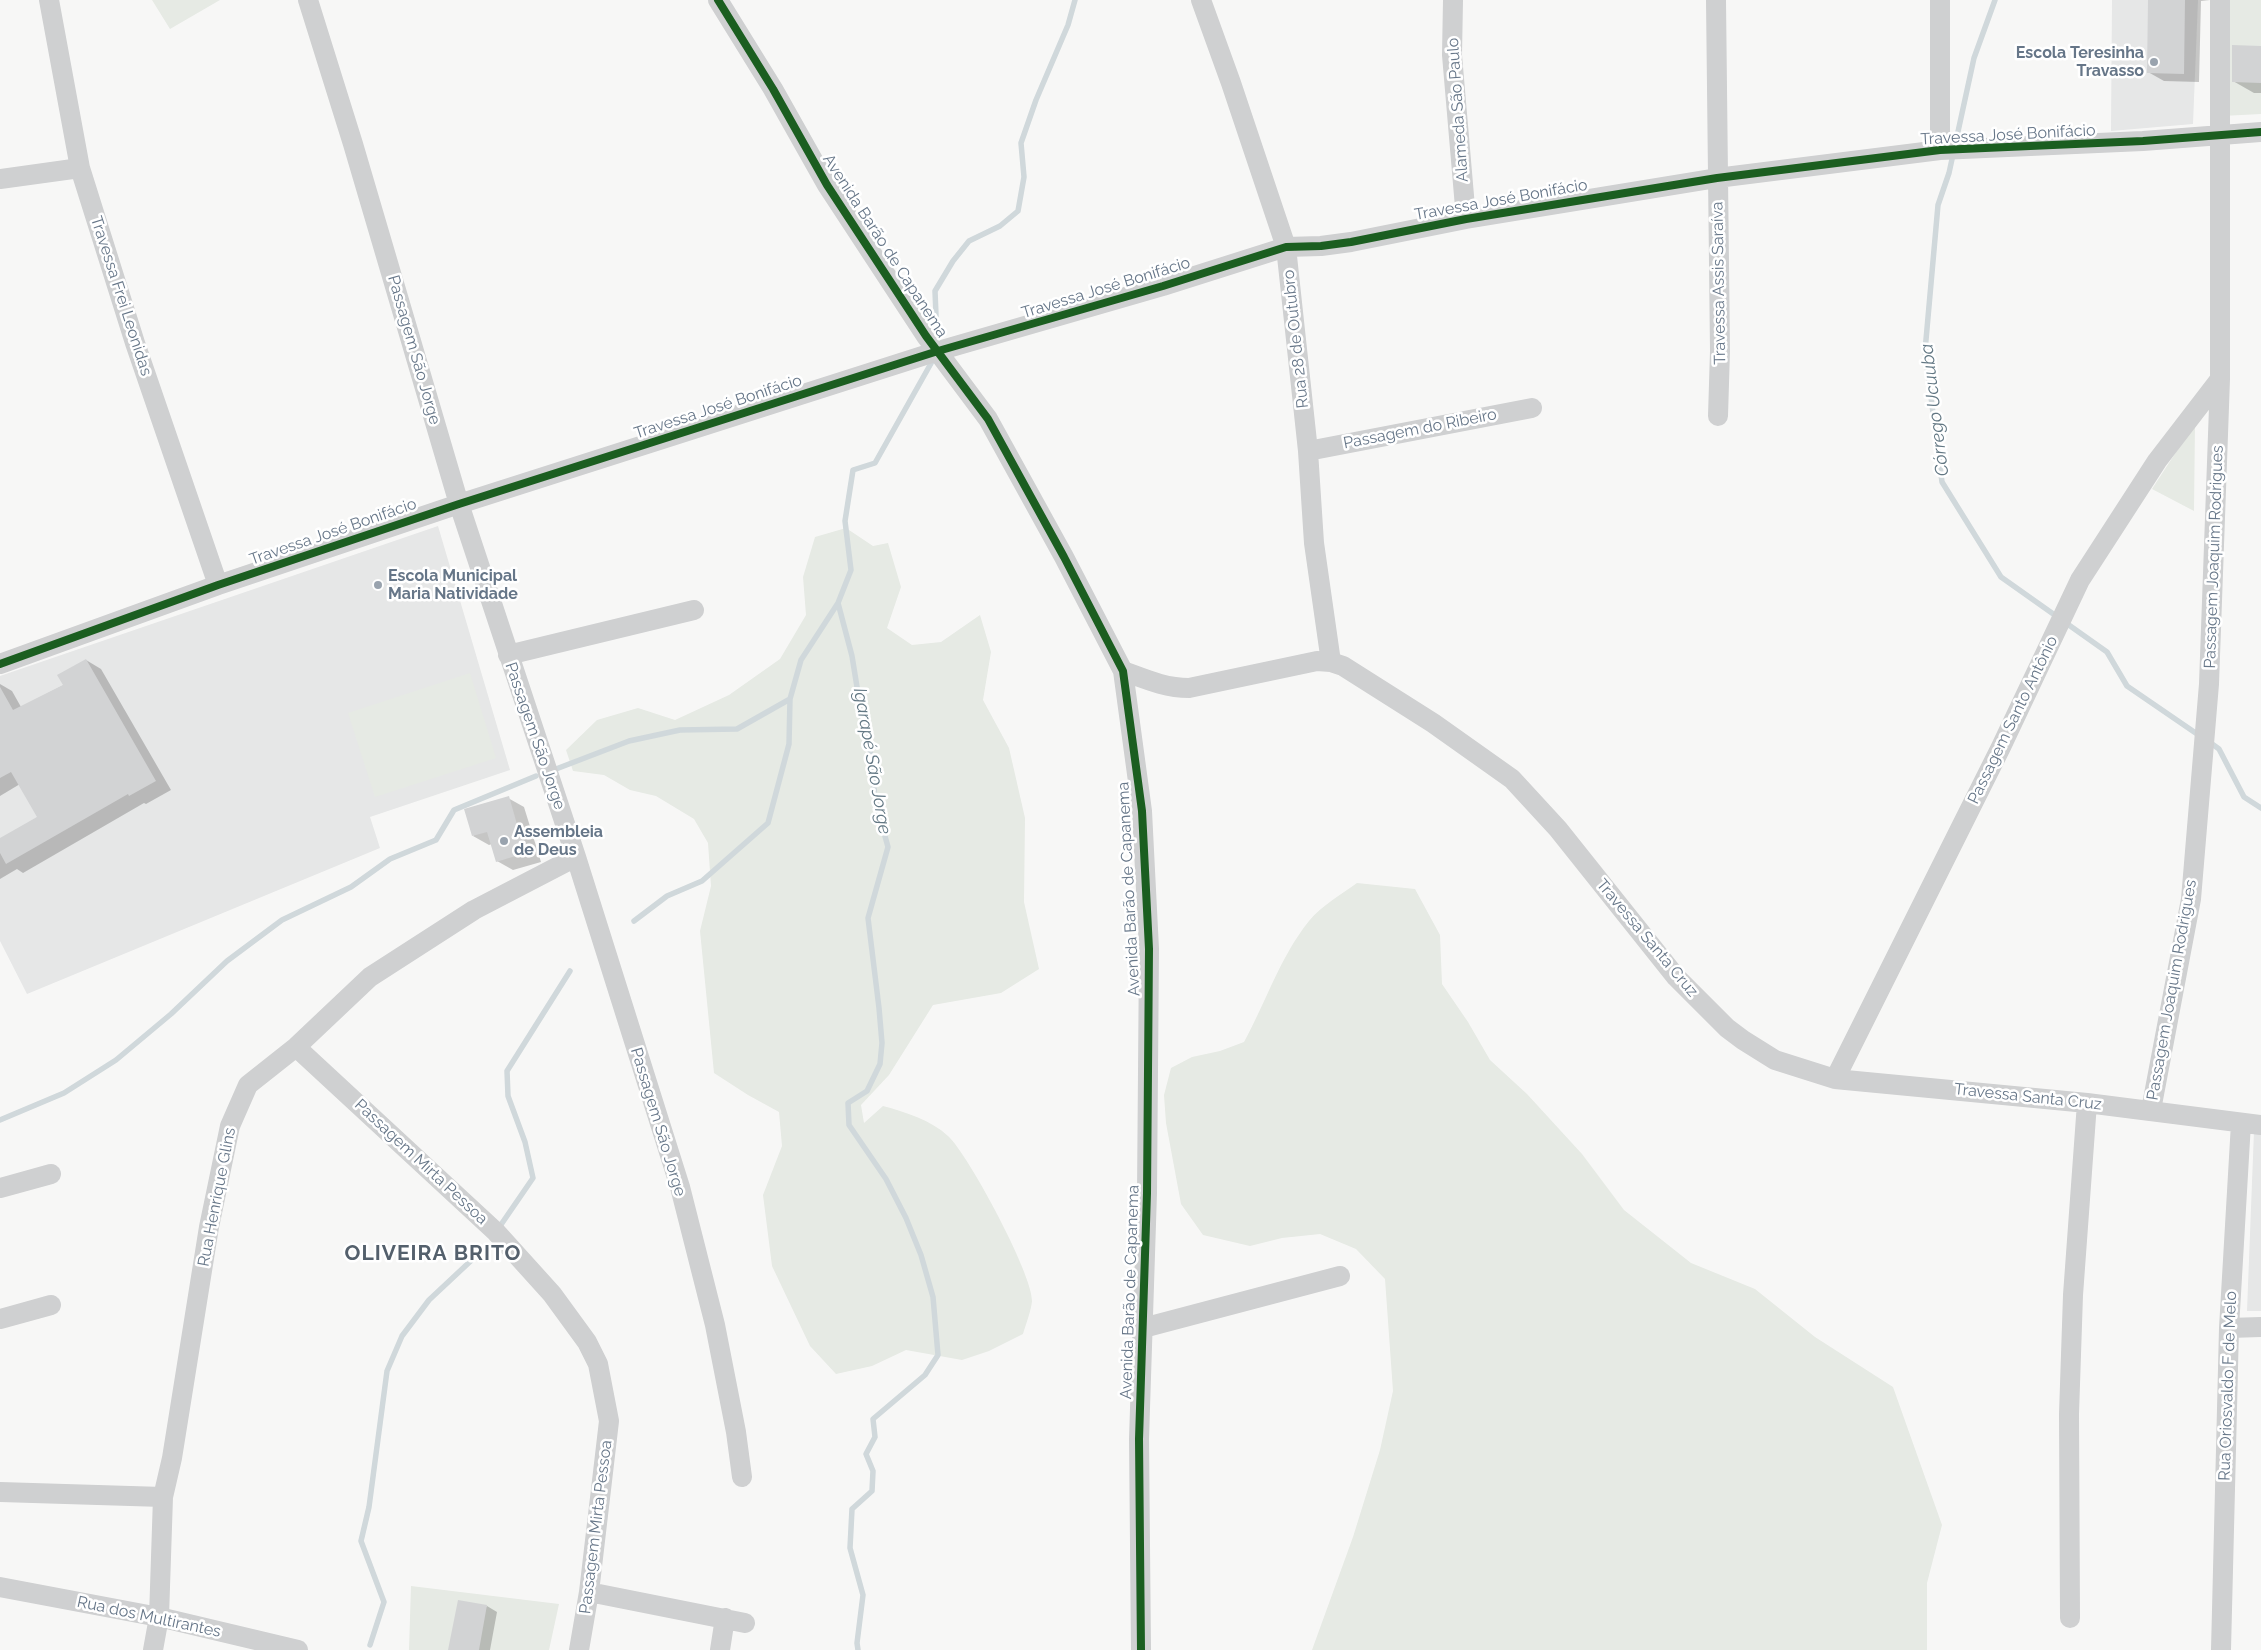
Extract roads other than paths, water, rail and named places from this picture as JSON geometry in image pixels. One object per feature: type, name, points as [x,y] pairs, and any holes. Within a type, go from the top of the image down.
[{"type":"street","name":"Travessa Frei Leonidas","points":[[49,0],[80,168],[135,343],[218,585]]},
{"type":"street","name":"Passagem São Jorge","points":[[308,0],[353,144],[459,504],[576,857],[680,1187],[717,1334],[735,1423],[742,1477]]},
{"type":"street","name":"Avenida Barão de Capanema","points":[[718,0],[773,89],[827,184],[938,351],[988,419],[1064,558],[1122,671],[1142,811],[1149,949],[1147,1193],[1139,1439],[1141,1650]]},
{"type":"street","name":"Rua 28 de Outubro","points":[[1201,0],[1286,247],[1308,451],[1314,543],[1331,662]]},
{"type":"street","name":"Alameda São Paulo","points":[[1453,0],[1453,64],[1466,219]]},
{"type":"street","name":"Travessa Assis Saraíva","points":[[1716,0],[1720,352],[1718,416]]},
{"type":"street","points":[[1940,0],[1940,150]]},
{"type":"street","name":"Passagem Joaquim Rodrigues","points":[[2151,1110],[2191,898],[2209,684],[2220,379],[2220,0]]},
{"type":"street","name":"Travessa José Bonifácio","points":[[0,664],[218,585],[459,504],[938,351],[1164,286],[1286,247],[1321,246],[1350,242],[1466,219],[1717,178],[1940,150],[2143,141],[2261,132]]},
{"type":"street","points":[[0,179],[80,168]]},
{"type":"street","name":"Passagem Santo Antônio","points":[[1835,1079],[2001,747],[2080,580],[2157,461],[2220,379]]},
{"type":"street","name":"Passagem do Ribeiro","points":[[1308,451],[1532,408]]},
{"type":"street","points":[[508,656],[694,610]]},
{"type":"street","name":"Travessa Santa Cruz","points":[[1122,671],[1168,687],[1189,688],[1305,662],[1331,662],[1343,666],[1433,723],[1512,779],[1558,829],[1676,977],[1727,1028],[1775,1060],[1835,1079],[2087,1103],[2261,1125]]},
{"type":"street","name":"Rua Henrique Glins","points":[[153,1650],[159,1617],[163,1498],[172,1458],[209,1227],[230,1126],[248,1085],[296,1047],[370,977],[474,910],[576,857]]},
{"type":"street","name":"Passagem Mirta Pessoa","points":[[296,1047],[484,1221],[552,1294],[587,1342],[598,1364],[609,1421],[589,1592],[578,1650]]},
{"type":"street","points":[[2070,1618],[2070,1414],[2073,1305],[2087,1103]]},
{"type":"street","name":"Rua Oriosvaldo F de Melo","points":[[2221,1650],[2229,1328],[2241,1123]]},
{"type":"street","points":[[0,1188],[51,1174]]},
{"type":"street","points":[[1142,1328],[1340,1276]]},
{"type":"street","points":[[0,1319],[51,1305]]},
{"type":"street","points":[[2229,1328],[2261,1327]]},
{"type":"street","points":[[0,1492],[163,1498]]},
{"type":"street","name":"Rua dos Multirantes","points":[[0,1586],[159,1617],[298,1650]]},
{"type":"street","points":[[589,1592],[745,1623]]},
{"type":"street","points":[[720,1650],[725,1618]]},
{"type":"waterway","name":"Igarapé São Jorge","points":[[937,340],[935,291],[953,261],[969,241],[1000,226],[1018,211],[1024,177],[1021,143],[1036,100],[1068,25],[1075,0]]},
{"type":"waterway","name":"Córrego Ucuuba","points":[[1995,0],[1974,58],[1949,173],[1938,205],[1925,351],[1942,482],[2001,577],[2107,652],[2127,686],[2200,736]]},
{"type":"waterway","name":"Igarapé São Jorge","points":[[858,1650],[857,1643],[863,1595],[850,1548],[852,1509],[872,1491],[873,1471],[866,1454],[875,1437],[873,1419],[925,1375],[938,1355],[933,1297],[921,1255],[906,1218],[886,1179],[849,1125],[848,1103],[867,1091],[880,1064],[882,1043],[868,918],[888,847],[875,800],[872,760],[862,718],[852,656],[838,603],[851,570],[845,521],[853,470],[875,463],[934,358]]},
{"type":"waterway","points":[[556,769],[629,741],[680,730],[737,729],[790,699],[801,660],[838,603]]},
{"type":"waterway","points":[[634,921],[667,896],[702,881],[768,823],[789,744],[790,699]]},
{"type":"waterway","name":"Córrego Ucuuba","points":[[2208,741],[2219,749],[2244,797],[2261,808]]},
{"type":"waterway","points":[[0,1120],[64,1093],[116,1060],[171,1014],[227,961],[282,920],[351,887],[390,859],[436,840],[454,810],[536,776]]},
{"type":"waterway","points":[[498,1229],[533,1178],[525,1142],[508,1096],[507,1071],[570,971]]},
{"type":"waterway","points":[[370,1645],[384,1602],[361,1541],[369,1507],[387,1371],[402,1336],[429,1300],[476,1256]]},
{"type":"place","name":"Escola Teresinha Travasso","points":[[2154,62]]},
{"type":"place","name":"Escola Municipal Maria Natividade","points":[[378,585]]},
{"type":"place","name":"Assembleia de Deus","points":[[504,841]]},
{"type":"district","name":"OLIVEIRA BRITO","points":[[433,1254]]}]
